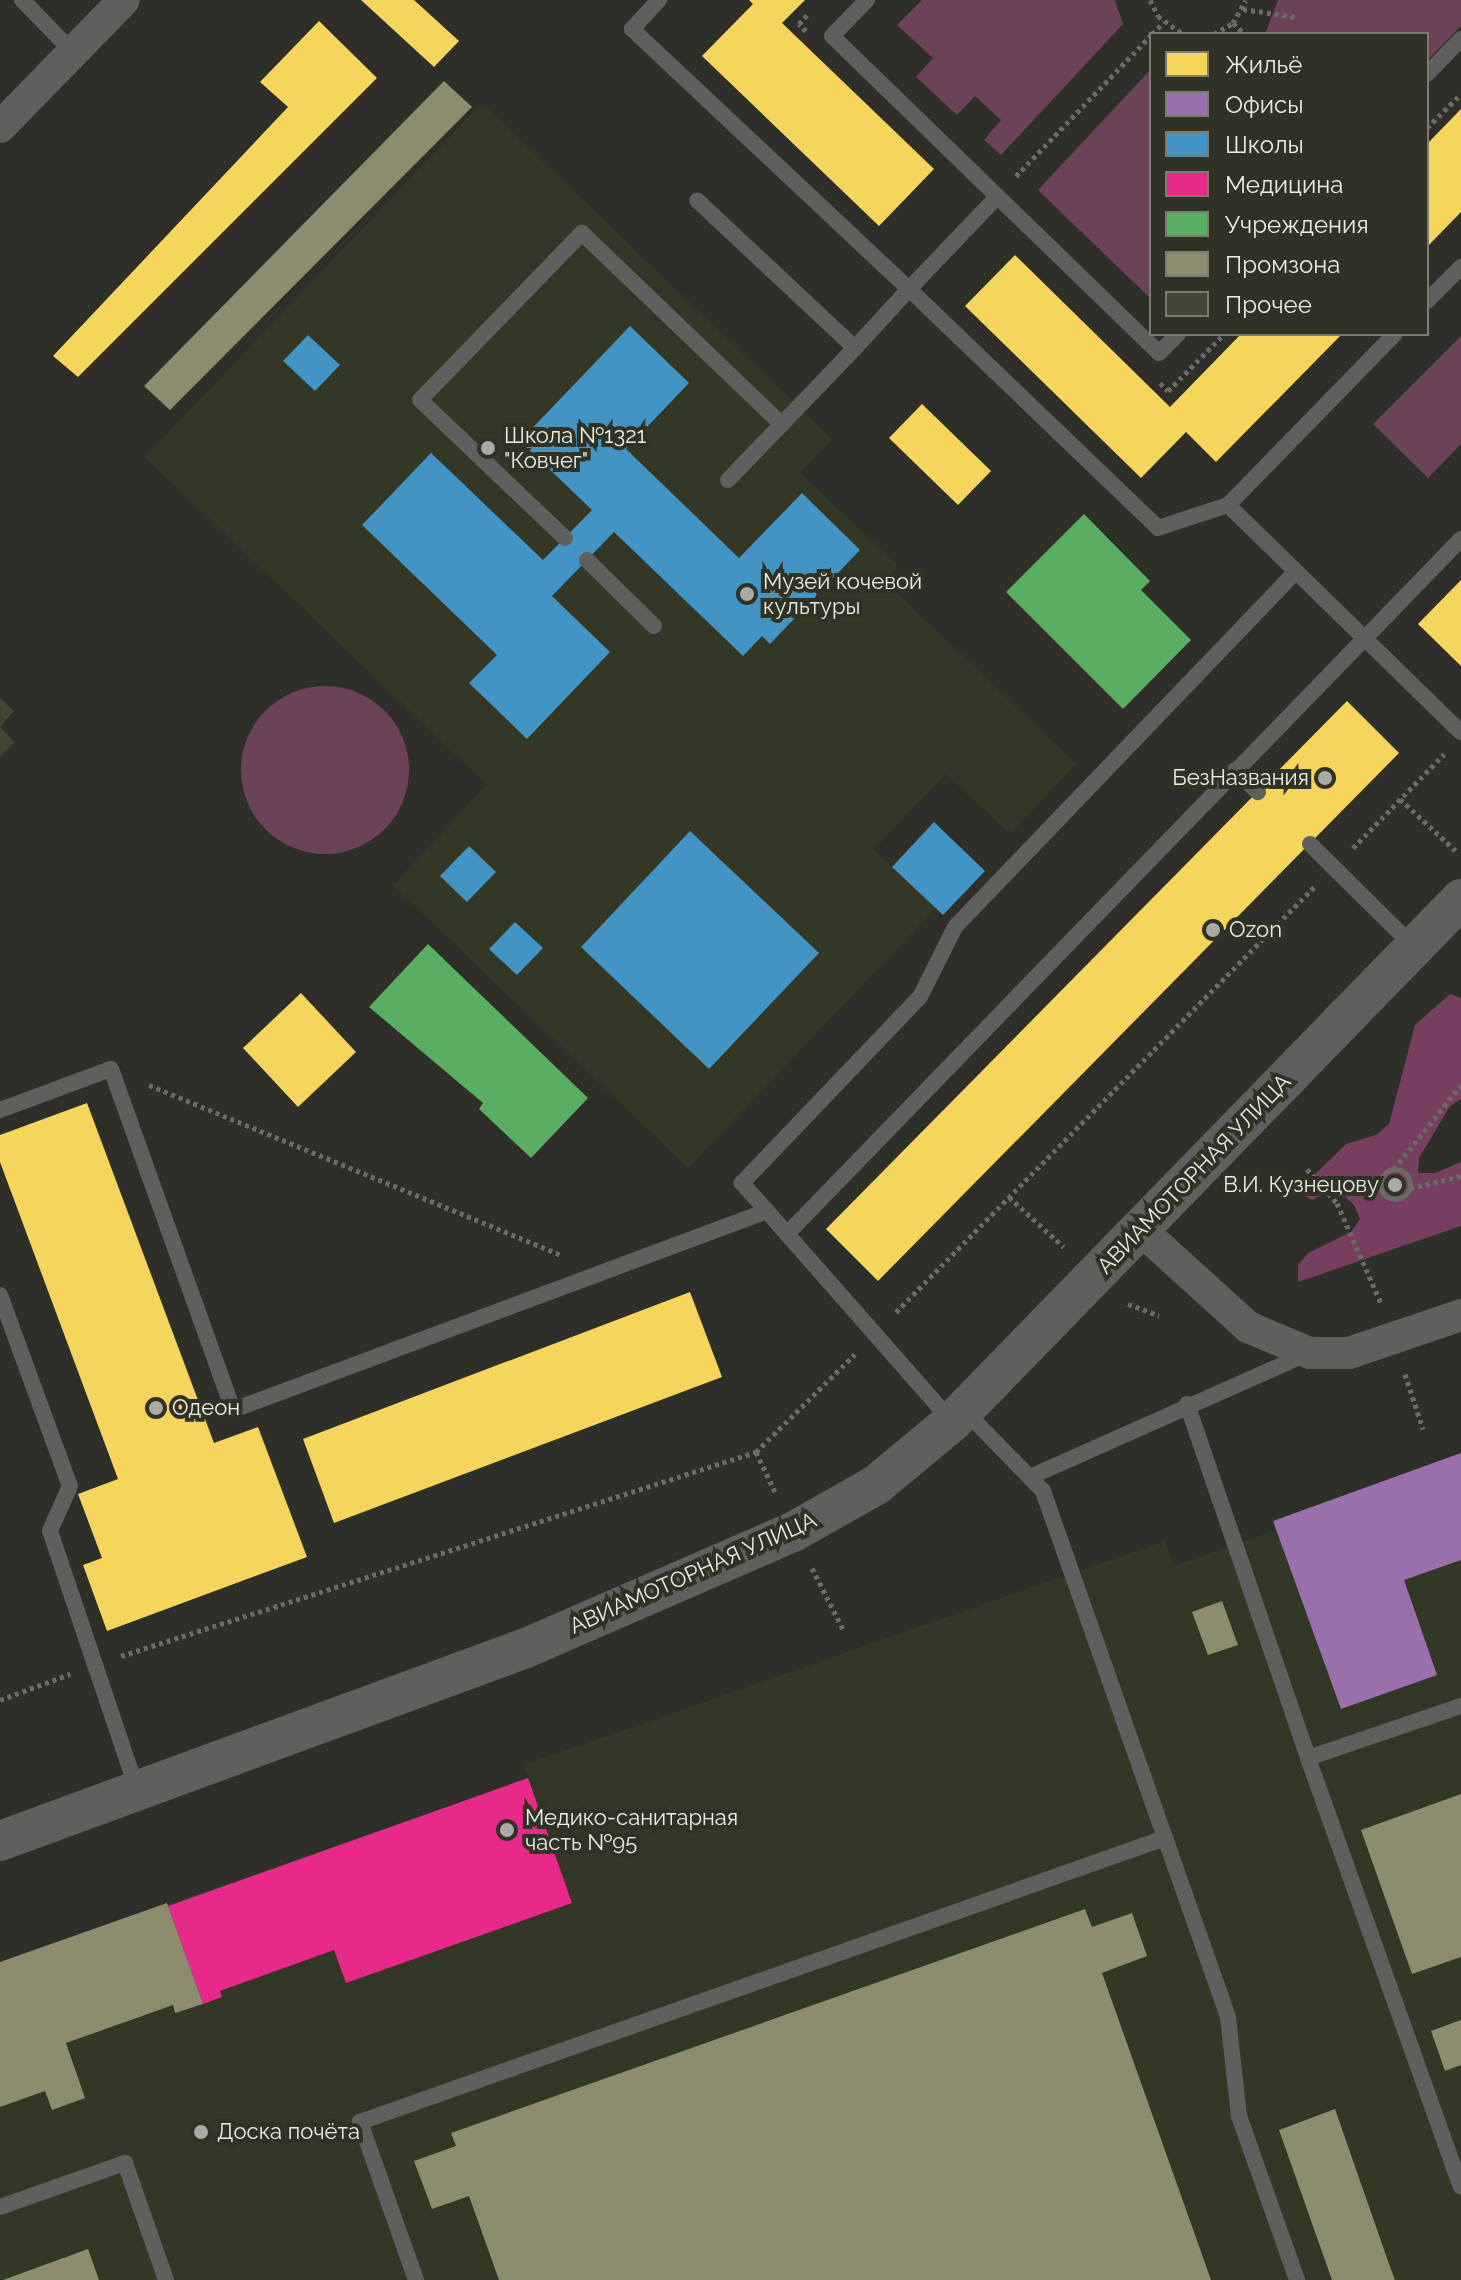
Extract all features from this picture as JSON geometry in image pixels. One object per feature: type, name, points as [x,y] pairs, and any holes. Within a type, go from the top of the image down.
[{"type":"street","points":[[0,127],[124,0]]},
{"type":"street","name":"АВИАМОТОРНАЯ УЛИЦА","points":[[0,1841],[526,1648],[793,1532],[876,1485],[958,1416],[1461,899]]},
{"type":"street","points":[[1140,1229],[1248,1327],[1310,1353],[1349,1353],[1461,1315]]},
{"type":"lane","points":[[22,0],[73,52]]},
{"type":"lane","points":[[659,0],[632,29],[1158,528],[1228,505],[1393,336]]},
{"type":"lane","points":[[867,0],[832,36],[1159,353],[1176,336]]},
{"type":"lane","points":[[1429,72],[1461,39]]},
{"type":"lane","points":[[728,480],[997,197]]},
{"type":"lane","points":[[697,200],[855,348]]},
{"type":"lane","points":[[565,538],[420,400],[582,233],[782,425]]},
{"type":"lane","points":[[1429,299],[1461,267]]},
{"type":"lane","points":[[1228,505],[1461,732]]},
{"type":"lane","points":[[787,1234],[1461,539]]},
{"type":"lane","points":[[587,560],[654,626]]},
{"type":"lane","points":[[1296,572],[955,927],[920,997],[742,1183],[874,1334],[958,1416],[1043,1491],[1228,2017],[1239,2116],[1297,2280]]},
{"type":"lane","points":[[1235,770],[1258,792]]},
{"type":"lane","points":[[1310,844],[1414,947]]},
{"type":"lane","points":[[0,1110],[111,1069],[233,1410],[607,1274],[767,1211]]},
{"type":"lane","points":[[0,1295],[70,1486],[50,1531],[137,1790]]},
{"type":"lane","points":[[1030,1477],[1187,1404],[1310,1353]]},
{"type":"lane","points":[[1187,1404],[1308,1758],[1461,2187]]},
{"type":"lane","points":[[1308,1758],[1461,1706]]},
{"type":"lane","points":[[416,2280],[360,2122],[1165,1838]]},
{"type":"lane","points":[[0,2207],[125,2163],[166,2280]]},
{"type":"path","points":[[1150,0],[1164,22],[1180,32]]},
{"type":"path","points":[[1217,32],[1233,23],[1246,0]]},
{"type":"path","points":[[1243,9],[1296,17]]},
{"type":"path","points":[[1155,32],[1164,22]]},
{"type":"path","points":[[1233,23],[1243,32]]},
{"type":"path","points":[[997,197],[1149,38]]},
{"type":"path","points":[[1429,126],[1461,94]]},
{"type":"path","points":[[0,1700],[96,1664],[756,1452],[1451,747]]},
{"type":"path","points":[[1400,799],[1457,852]]},
{"type":"path","points":[[111,1069],[607,1274]]},
{"type":"path","points":[[1461,1085],[1394,1169],[1381,1180],[1387,1196],[1396,1199],[1410,1188],[1461,1176]]},
{"type":"path","points":[[1307,1169],[1337,1203],[1378,1296]]},
{"type":"path","points":[[1394,1169],[1409,1178],[1410,1188]]},
{"type":"path","points":[[1009,1197],[1070,1253]]},
{"type":"path","points":[[1128,1304],[1159,1315]]},
{"type":"path","points":[[1405,1374],[1423,1429]]},
{"type":"shaded area","points":[[922,0],[1115,0],[1123,24],[1001,155],[984,140],[1001,120],[975,96],[957,115],[916,77],[933,58],[897,25]]},
{"type":"shaded area","points":[[1278,0],[1461,0],[1461,26],[1429,59],[1429,32],[1266,32]]},
{"type":"shaded area","points":[[1149,71],[1149,297],[1038,190]]},
{"type":"shaded area","points":[[482,103],[832,439],[800,473],[898,565],[884,580],[1076,764],[1010,834],[946,774],[874,849],[936,908],[688,1168],[393,885],[487,785],[145,457]]},
{"type":"shaded area","points":[[1461,336],[1461,444],[1428,478],[1373,424]]},
{"type":"shaded area","points":[[325,686],[357,693],[384,711],[402,738],[409,770],[402,802],[384,829],[357,847],[325,854],[293,847],[266,829],[248,802],[241,770],[248,738],[266,711],[293,693]]},
{"type":"shaded area","points":[[1450,994],[1461,998],[1461,1099],[1450,1106],[1419,1158],[1418,1173],[1435,1173],[1461,1162],[1461,1226],[1298,1282],[1298,1265],[1308,1253],[1351,1232],[1360,1219],[1354,1205],[1342,1194],[1326,1193],[1312,1200],[1297,1192],[1346,1144],[1376,1135],[1389,1124],[1415,1025]]},
{"type":"shaded area","points":[[1461,1453],[1461,2280],[0,2280],[0,1962],[528,1779],[524,1765],[1165,1541],[1174,1566],[1276,1530],[1273,1521]]},
{"type":"building: Жильё","points":[[361,0],[414,0],[459,41],[434,67]]},
{"type":"building: Жильё","points":[[749,0],[805,0],[782,23],[934,169],[879,226],[702,56],[753,4]]},
{"type":"building: Жильё","points":[[319,21],[377,78],[78,377],[53,356],[288,107],[260,82]]},
{"type":"building: Жильё","points":[[1461,109],[1461,212],[1429,245],[1429,142]]},
{"type":"building: Жильё","points":[[1015,255],[1170,407],[1239,336],[1340,336],[1216,462],[1186,432],[1141,478],[965,306]]},
{"type":"building: Жильё","points":[[922,404],[991,471],[958,505],[889,438]]},
{"type":"building: Жильё","points":[[1461,580],[1461,666],[1418,624]]},
{"type":"building: Жильё","points":[[1347,701],[1399,753],[878,1281],[826,1229]]},
{"type":"building: Жильё","points":[[301,993],[356,1052],[298,1107],[243,1048]]},
{"type":"building: Жильё","points":[[87,1103],[214,1443],[258,1427],[307,1557],[107,1631],[83,1565],[102,1558],[78,1494],[118,1479],[0,1162],[0,1135]]},
{"type":"building: Жильё","points":[[690,1292],[722,1377],[334,1523],[303,1439]]},
{"type":"building: Офисы","points":[[1461,1453],[1461,1560],[1404,1580],[1437,1675],[1341,1709],[1273,1521]]},
{"type":"building: Школы","points":[[630,326],[689,383],[626,449],[739,558],[802,493],[860,550],[770,644],[762,636],[743,656],[614,532],[552,596],[610,652],[527,739],[469,683],[497,655],[362,525],[431,453],[543,560],[592,510],[520,441]]},
{"type":"building: Школы","points":[[308,335],[340,365],[315,391],[283,361]]},
{"type":"building: Школы","points":[[934,822],[985,871],[943,915],[892,867]]},
{"type":"building: Школы","points":[[690,831],[819,953],[709,1069],[581,947]]},
{"type":"building: Школы","points":[[469,846],[496,872],[467,902],[440,876]]},
{"type":"building: Школы","points":[[515,922],[543,948],[517,975],[489,949]]},
{"type":"building: Медицина","points":[[528,1778],[572,1903],[346,1983],[334,1950],[220,1991],[222,1997],[203,2004],[168,1906]]},
{"type":"building: Учреждения","points":[[1084,514],[1150,581],[1141,590],[1191,640],[1123,709],[1006,592]]},
{"type":"building: Учреждения","points":[[428,944],[588,1098],[531,1158],[479,1109],[483,1103],[369,1007]]},
{"type":"building: Промзона","points":[[444,81],[472,107],[170,410],[144,386]]},
{"type":"building: Промзона","points":[[1222,1601],[1238,1645],[1208,1655],[1192,1612]]},
{"type":"building: Промзона","points":[[1461,1794],[1461,1957],[1412,1974],[1361,1830]]},
{"type":"building: Промзона","points":[[167,1903],[203,2004],[175,2013],[173,2005],[66,2043],[85,2098],[52,2110],[45,2091],[0,2107],[0,1962]]},
{"type":"building: Промзона","points":[[1085,1909],[1092,1927],[1132,1913],[1147,1956],[1102,1973],[1211,2280],[499,2280],[469,2196],[432,2209],[414,2161],[456,2146],[451,2133]]},
{"type":"building: Промзона","points":[[1461,2020],[1461,2065],[1445,2071],[1431,2031]]},
{"type":"building: Промзона","points":[[1335,2109],[1395,2280],[1332,2280],[1279,2130]]},
{"type":"building: Промзона","points":[[88,2249],[99,2280],[3,2280]]},
{"type":"building: Прочее","points":[[0,698],[14,711],[0,727]]},
{"type":"building: Прочее","points":[[0,727],[15,742],[0,757]]},
{"type":"place","name":"Школа №1321 \"Ковчег\"","points":[[488,448]]},
{"type":"place","name":"Музей кочевой культуры","points":[[747,594]]},
{"type":"place","name":"БезНазвания","points":[[1325,778]]},
{"type":"place","name":"Ozon","points":[[1213,930]]},
{"type":"place","name":"В.И. Кузнецову","points":[[1395,1185]]},
{"type":"place","name":"Одеон","points":[[156,1408]]},
{"type":"place","name":"Медико-санитарная часть №95","points":[[507,1830]]},
{"type":"place","name":"Доска почёта","points":[[201,2132]]}]
